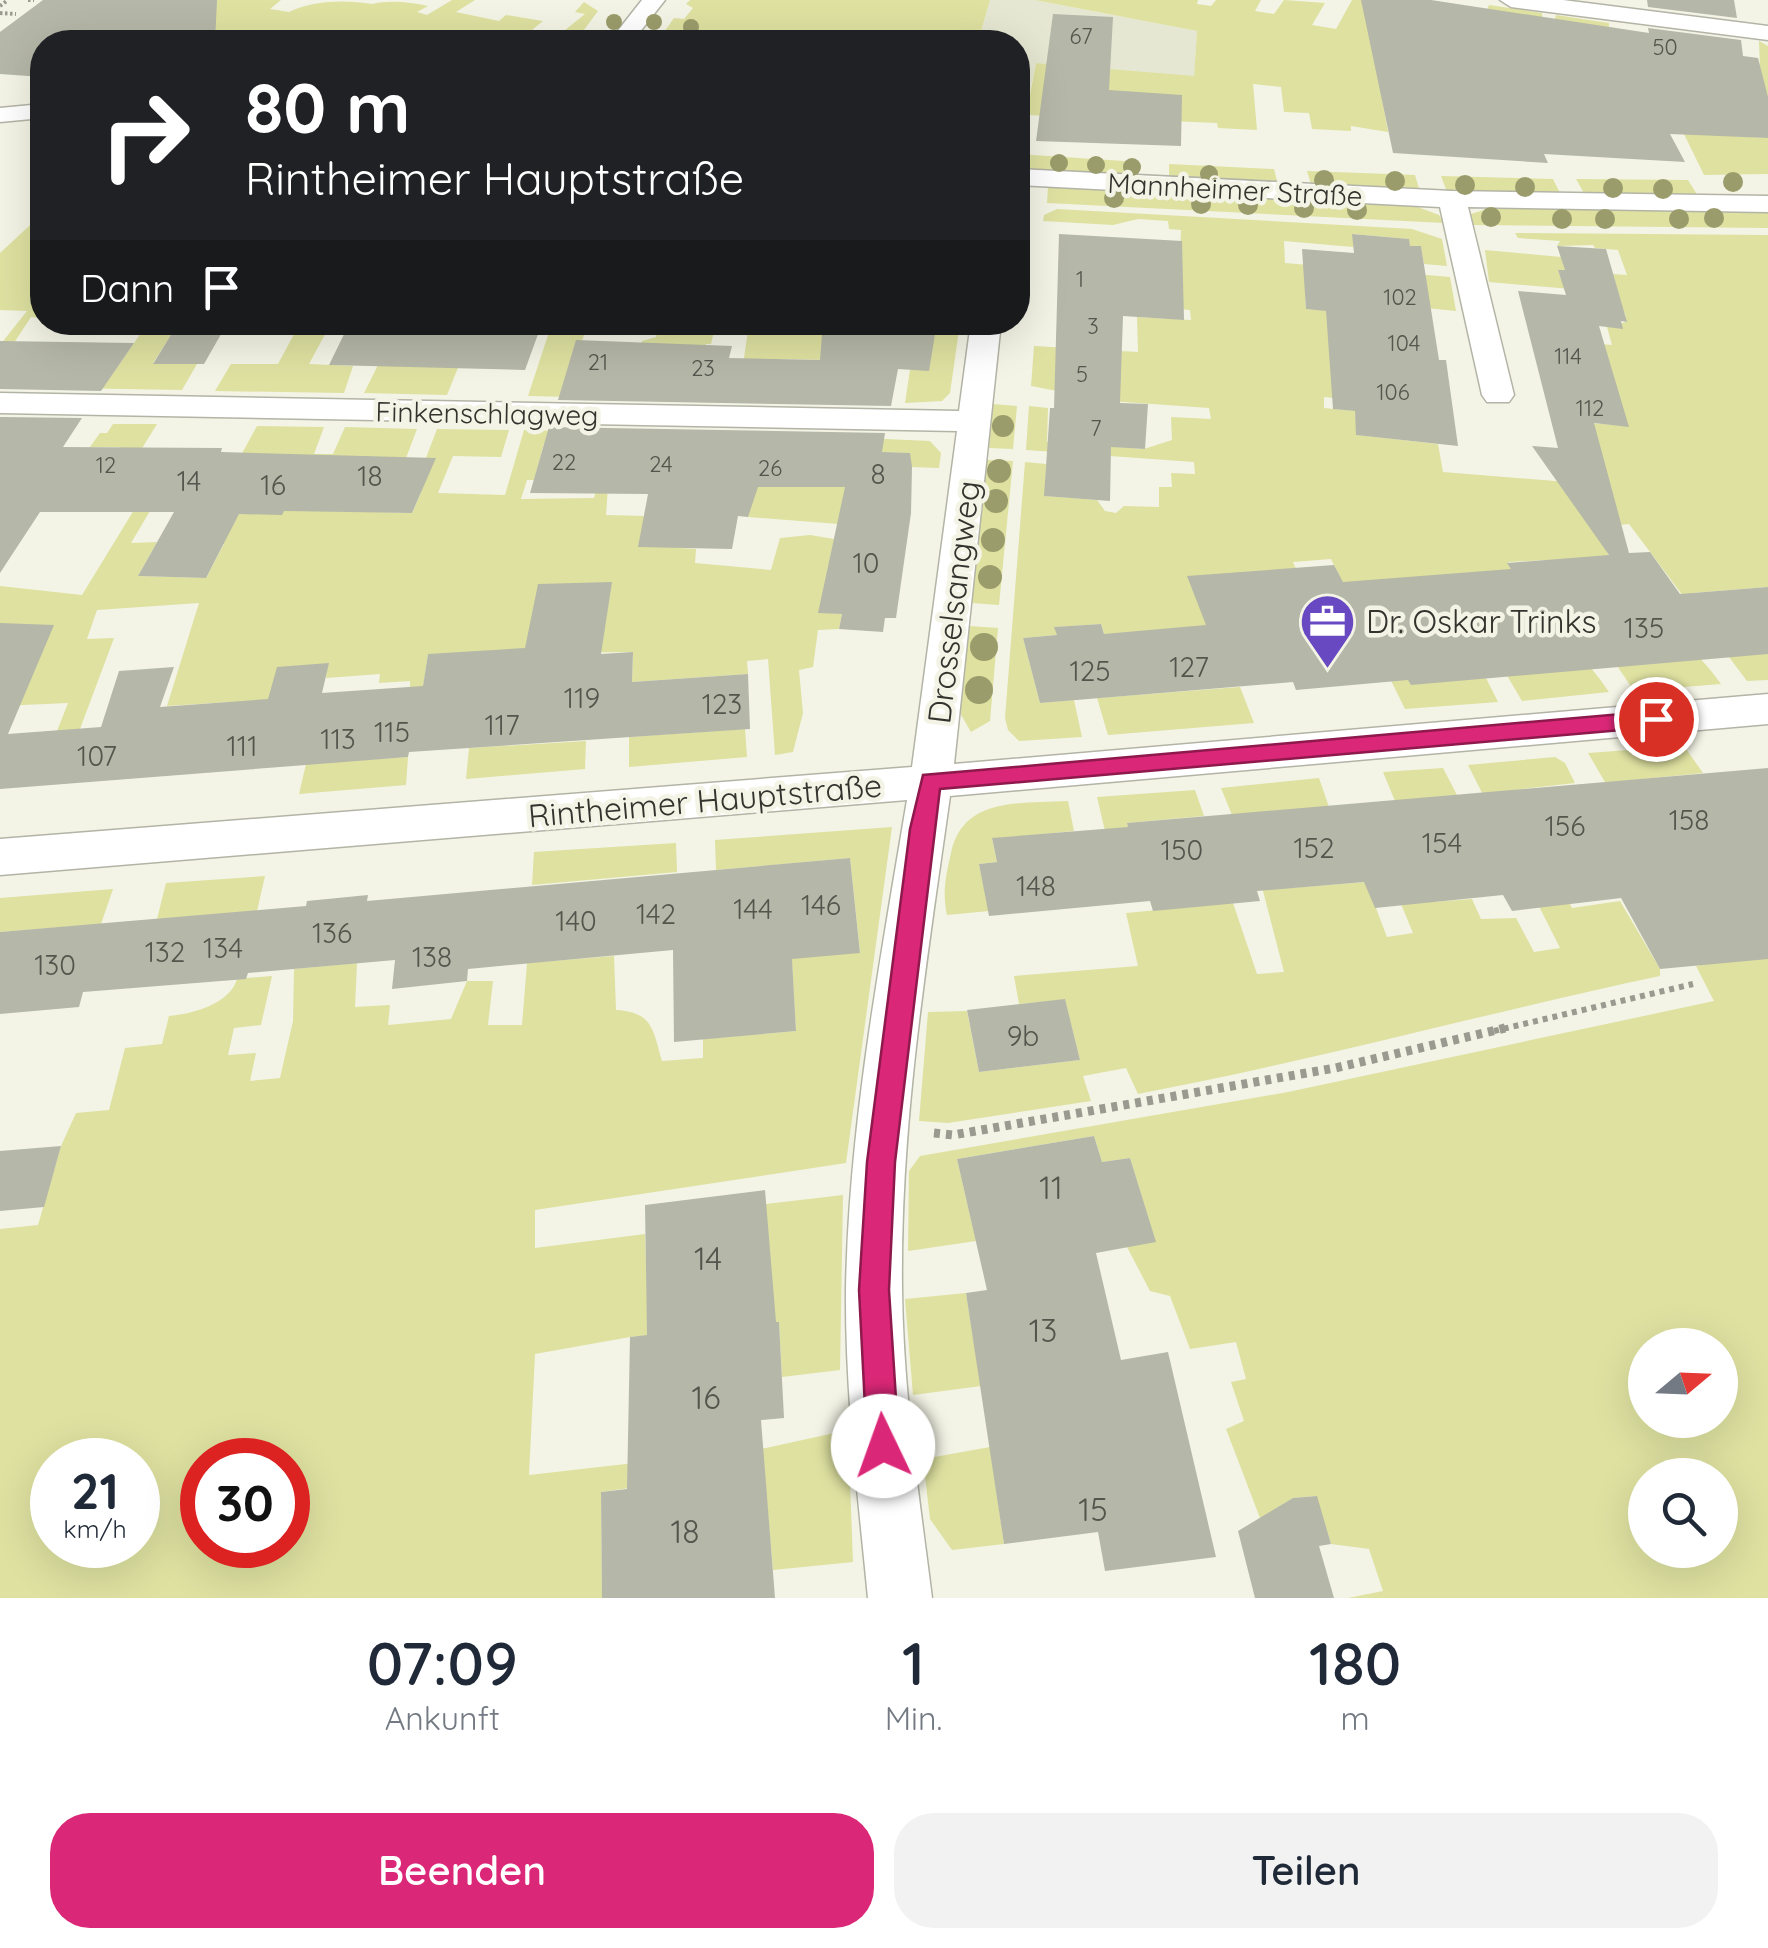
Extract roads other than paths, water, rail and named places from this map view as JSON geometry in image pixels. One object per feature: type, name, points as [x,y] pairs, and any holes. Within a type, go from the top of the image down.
[{"type":"street","points":[[619,0],[652,2]]},
{"type":"street","points":[[1511,0],[1768,34]]},
{"type":"street","points":[[630,30],[652,2]]},
{"type":"street","points":[[0,100],[30,108]]},
{"type":"street","points":[[0,115],[30,112]]},
{"type":"street","name":"Mannheimer Straße","points":[[1030,179],[1452,199],[1768,204]]},
{"type":"street","points":[[1452,199],[1498,395]]},
{"type":"street","name":"Drosselsangweg","points":[[900,1598],[883,1446],[874,1290],[883,1130],[984,335]]},
{"type":"street","name":"Finkenschlagweg","points":[[0,404],[974,422]]},
{"type":"street","name":"Rintheimer Hauptstraße","points":[[0,856],[930,782],[1768,709]]},
{"type":"place","name":"Dr. Oskar Trinks","points":[[1327,670]]}]
